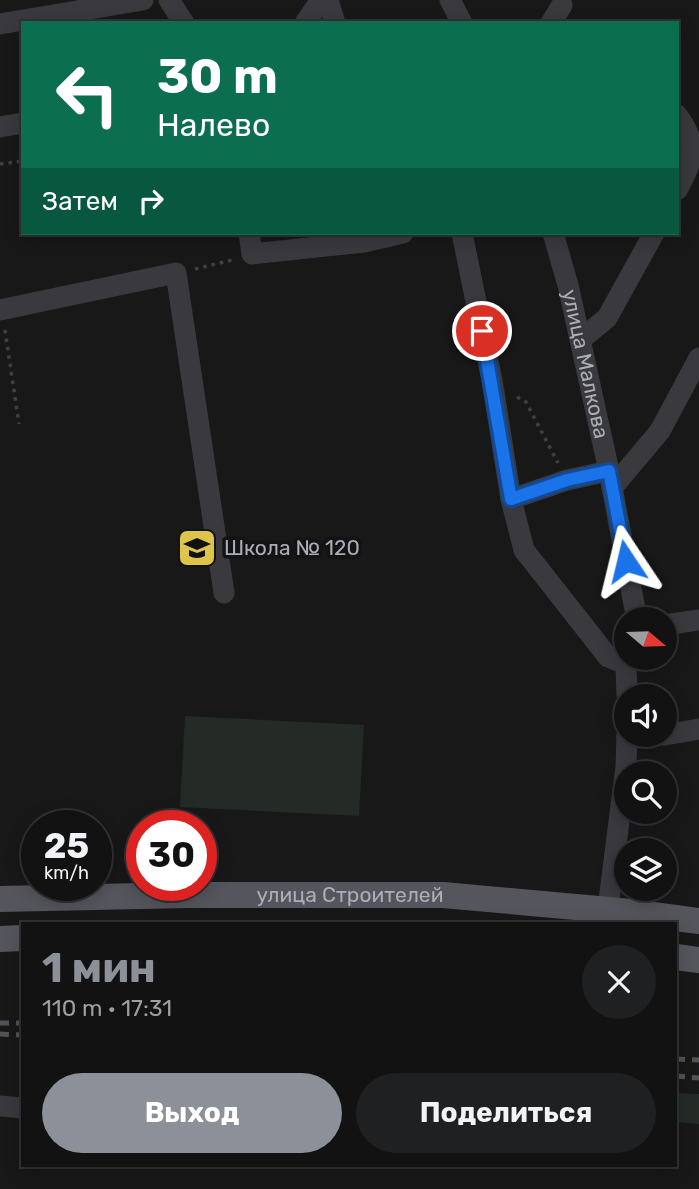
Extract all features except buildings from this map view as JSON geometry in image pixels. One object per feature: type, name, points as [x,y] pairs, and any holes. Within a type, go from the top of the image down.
[{"type":"main road","name":"улица Строителей","points":[[0,899],[189,894],[443,895],[606,917],[699,921]]},
{"type":"main road","points":[[0,939],[21,939]]},
{"type":"main road","points":[[677,957],[699,960]]},
{"type":"street","points":[[0,24],[144,0]]},
{"type":"street","points":[[169,0],[183,21]]},
{"type":"street","points":[[306,21],[321,0]]},
{"type":"street","points":[[328,0],[334,21]]},
{"type":"street","points":[[450,0],[461,21]]},
{"type":"street","points":[[679,117],[691,130],[695,150],[690,167],[679,186]]},
{"type":"street","points":[[0,127],[21,123]]},
{"type":"street","points":[[249,235],[252,254],[364,242],[394,235]]},
{"type":"street","points":[[462,235],[492,380],[511,499],[524,550],[608,657],[614,658]]},
{"type":"street","name":"улица Малкова","points":[[554,235],[568,285],[611,480],[635,607]]},
{"type":"street","points":[[580,340],[607,318],[653,235]]},
{"type":"street","points":[[1,310],[176,273],[224,593]]},
{"type":"street","points":[[511,499],[567,480],[611,480],[660,431],[699,358]]},
{"type":"street","points":[[677,623],[699,620]]},
{"type":"street","points":[[677,733],[699,729]]},
{"type":"street","points":[[606,917],[627,747]]},
{"type":"street","points":[[0,1106],[21,1108]]},
{"type":"path","points":[[0,164],[21,160]]},
{"type":"path","points":[[176,273],[225,262]]},
{"type":"path","points":[[1,310],[19,424]]},
{"type":"path","points":[[492,380],[526,402],[567,480]]},
{"type":"shaded area","points":[[185,716],[364,725],[359,816],[180,807]]},
{"type":"shaded area","points":[[677,1093],[699,1094],[699,1124],[677,1122]]},
{"type":"railway","points":[[0,1023],[21,1023]]},
{"type":"railway","points":[[0,1034],[21,1035]]},
{"type":"railway","points":[[677,1059],[699,1060]]},
{"type":"railway","points":[[677,1076],[699,1078]]},
{"type":"place","name":"Школа № 120","points":[[197,548]]},
{"type":"route","points":[[482,331],[511,499],[567,480],[609,471],[626,561]]}]
